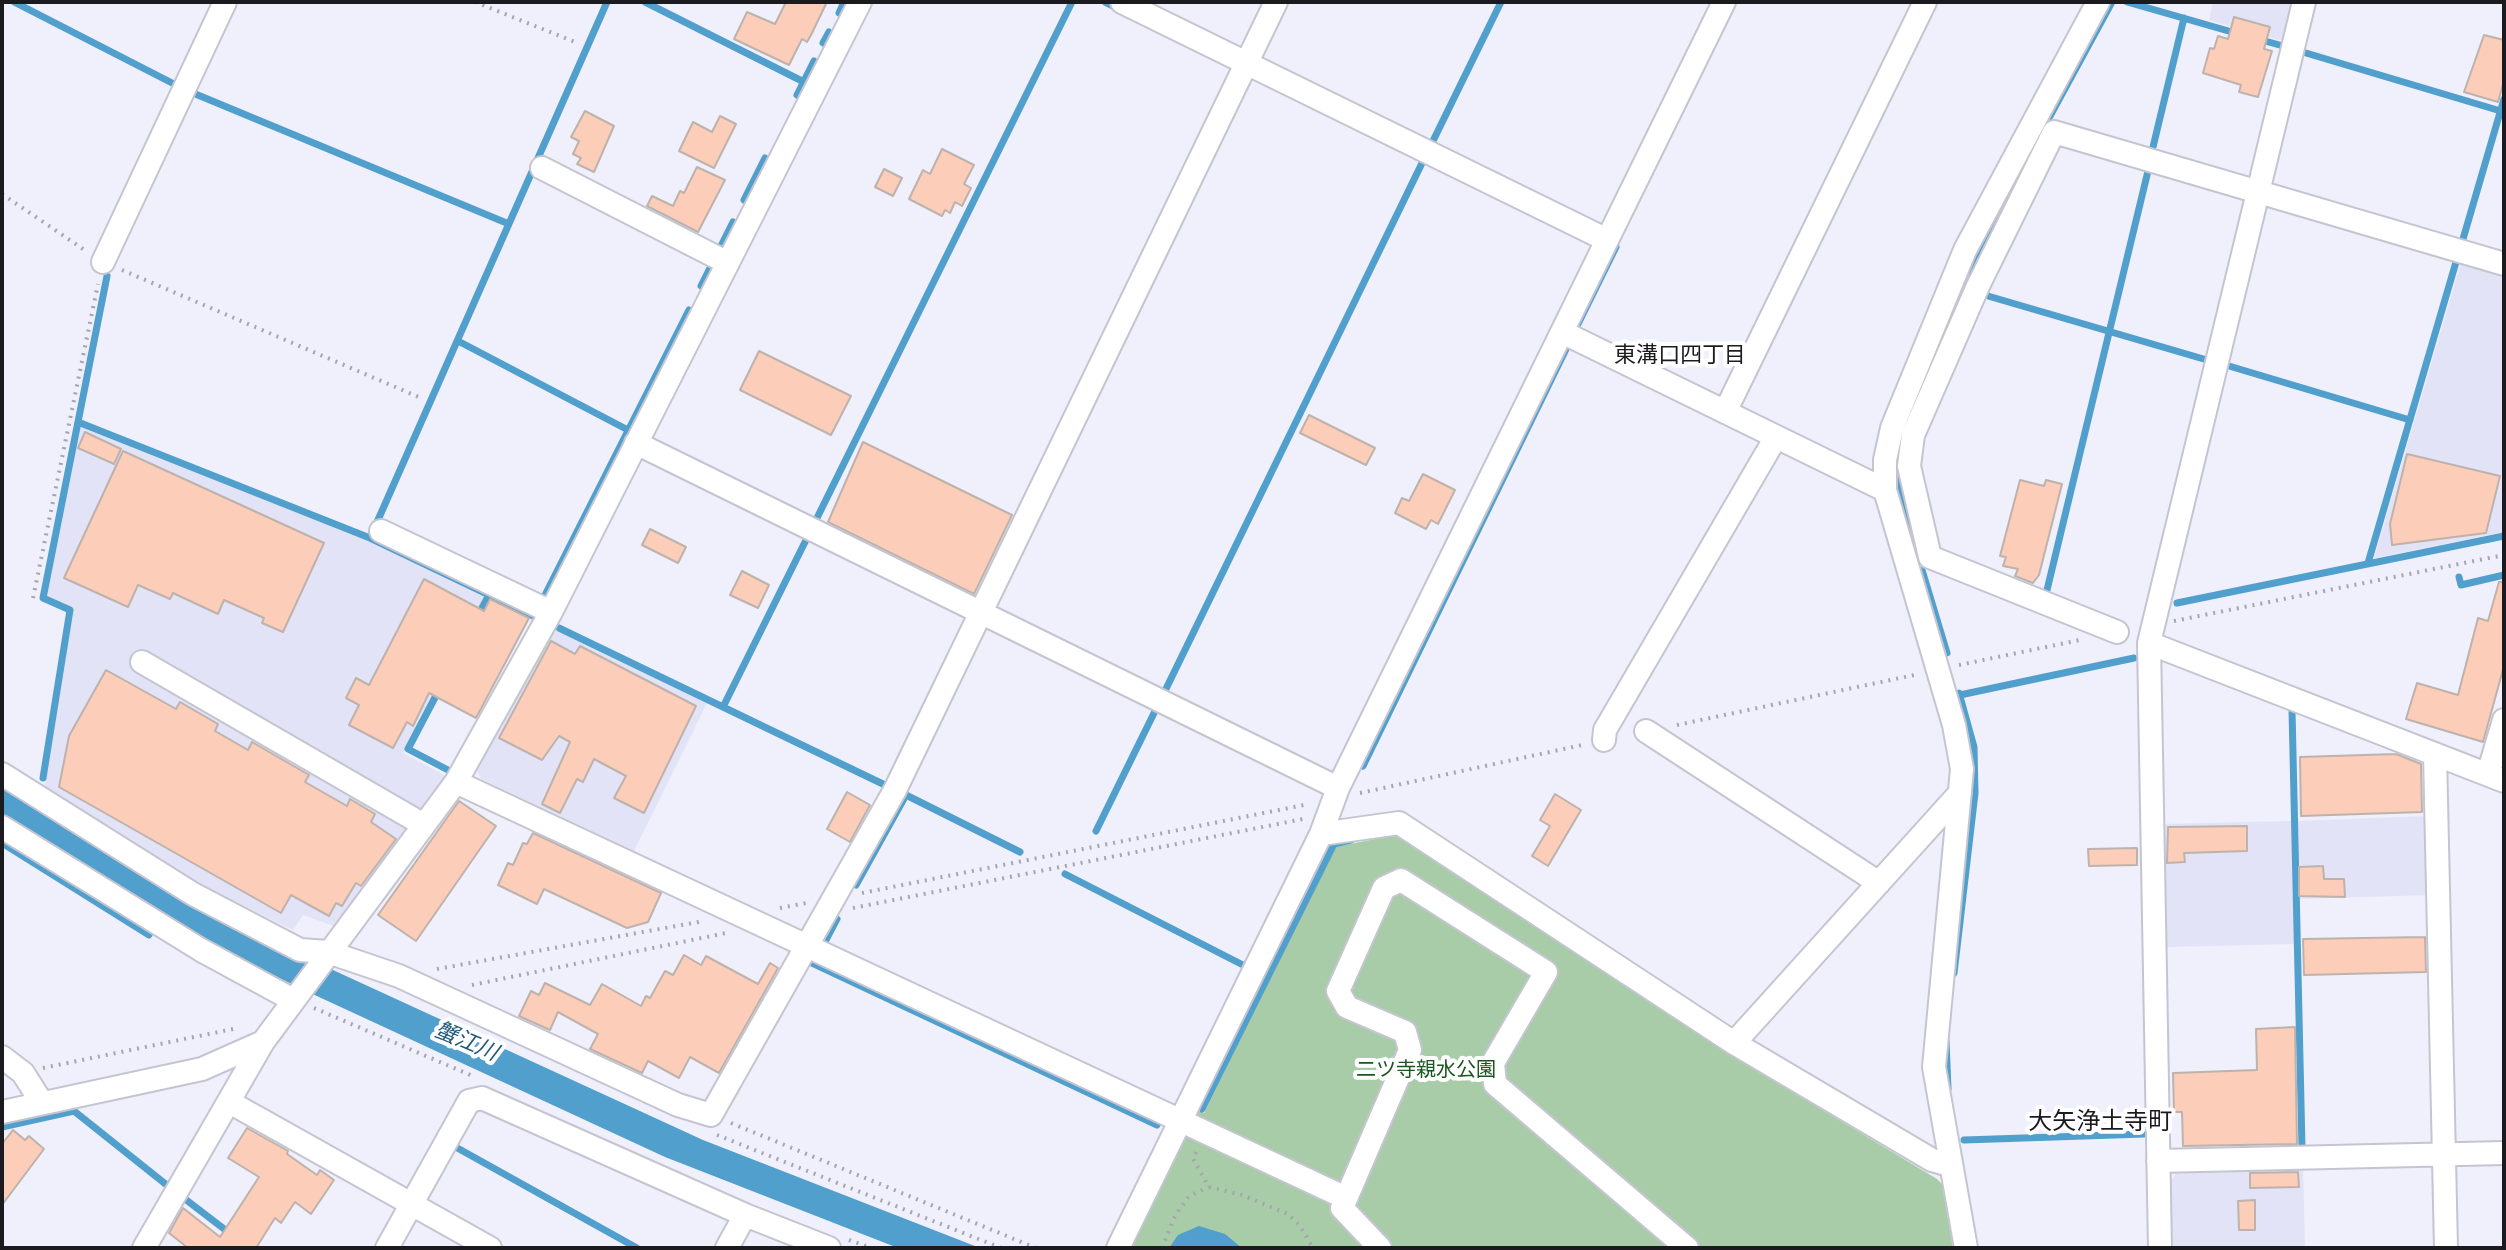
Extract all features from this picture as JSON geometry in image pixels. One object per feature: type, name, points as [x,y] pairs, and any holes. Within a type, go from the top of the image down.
[{"type":"street","points":[[103,262],[225,2]]},
{"type":"street","points":[[144,1248],[231,1103],[263,1042],[456,782],[551,612],[860,2]]},
{"type":"street","points":[[1122,2],[1607,240]]},
{"type":"street","points":[[2,774],[193,894],[300,950],[399,976],[678,1105],[711,1115],[895,790],[1276,2]]},
{"type":"street","points":[[1118,1248],[1724,2]]},
{"type":"street","points":[[1725,412],[1925,2]]},
{"type":"street","points":[[1966,1248],[1934,1067],[1962,769],[1954,725],[1885,490],[1885,460],[1892,428],[1965,250],[2098,2]]},
{"type":"street","points":[[2160,1248],[2151,634],[2304,2]]},
{"type":"street","points":[[2117,632],[1930,557],[1909,466],[1913,435],[1978,286],[2054,132],[2504,264]]},
{"type":"street","points":[[542,168],[728,263]]},
{"type":"street","points":[[1562,332],[1885,490]]},
{"type":"street","points":[[1604,740],[1605,730],[1776,437]]},
{"type":"street","points":[[636,443],[981,613],[1331,809],[1399,823],[1734,1043],[1932,1160],[1949,1165]]},
{"type":"street","points":[[381,531],[551,612]]},
{"type":"street","points":[[2151,634],[2496,778],[2504,720]]},
{"type":"street","points":[[142,662],[424,825]]},
{"type":"street","points":[[1646,731],[1879,883]]},
{"type":"street","points":[[2435,754],[2446,1248]]},
{"type":"street","points":[[456,782],[1346,1198]]},
{"type":"street","points":[[1734,1043],[1960,793]]},
{"type":"street","points":[[2,827],[201,950],[296,996]]},
{"type":"street","points":[[1380,1248],[1342,1208],[1410,1050],[1405,1032],[1347,1007],[1338,991],[1384,888],[1401,880],[1546,972],[1493,1063],[1495,1084],[1687,1248]]},
{"type":"street","points":[[2,1112],[202,1069],[263,1042]]},
{"type":"street","points":[[2,1057],[23,1073],[42,1103]]},
{"type":"street","points":[[387,1248],[469,1101],[482,1098],[745,1215],[829,1248]]},
{"type":"street","points":[[231,1103],[490,1248]]},
{"type":"street","points":[[2158,1161],[2504,1153]]},
{"type":"street","points":[[727,1248],[745,1215]]},
{"type":"path","points":[[475,2],[575,42]]},
{"type":"path","points":[[2,194],[103,262],[421,398]]},
{"type":"path","points":[[33,598],[103,262]]},
{"type":"path","points":[[399,976],[742,915],[830,906],[1331,809]]},
{"type":"path","points":[[830,906],[1331,809]]},
{"type":"path","points":[[436,992],[765,925]]},
{"type":"path","points":[[224,1039],[279,1019]]},
{"type":"path","points":[[23,1073],[279,1019]]},
{"type":"path","points":[[711,1115],[1036,1248]]},
{"type":"path","points":[[1205,1132],[1193,1159],[1209,1187]]},
{"type":"path","points":[[1162,1248],[1175,1216],[1189,1196],[1209,1187],[1242,1195],[1288,1214],[1300,1226],[1313,1248]]},
{"type":"shaded area","points":[[2213,2],[2296,2],[2286,42],[2209,20]]},
{"type":"shaded area","points":[[2462,259],[2504,271],[2504,532],[2374,558]]},
{"type":"shaded area","points":[[80,425],[369,541],[484,597],[403,753],[446,776],[334,926],[303,915],[293,930],[207,888],[44,792],[73,610],[45,597]]},
{"type":"shaded area","points":[[553,629],[707,703],[634,851],[481,779],[477,771]]},
{"type":"shaded area","points":[[2427,816],[2428,895],[2300,899],[2298,821]]},
{"type":"shaded area","points":[[2292,821],[2295,944],[2165,947],[2163,824]]},
{"type":"shaded area","points":[[2303,1167],[2305,1248],[2172,1248],[2171,1181],[2178,1171]]},
{"type":"green space","name":"二ツ寺親水公園","points":[[1395,835],[1725,1051],[1937,1179],[1942,1184],[1953,1248],[1128,1248],[1198,1111],[1204,1113],[1335,847]]},
{"type":"water","name":"蟹江川","points":[[2,783],[309,959],[703,1140],[980,1248],[898,1248],[665,1157],[319,997],[193,937],[2,816]]},
{"type":"water","points":[[1199,1226],[1225,1234],[1242,1248],[1169,1248],[1178,1235]]},
{"type":"building","points":[[786,2],[827,2],[807,42],[802,39],[789,65],[734,39],[747,12],[775,24]]},
{"type":"building","points":[[2234,17],[2270,27],[2264,49],[2272,51],[2258,97],[2239,92],[2241,85],[2203,73],[2210,48],[2214,49],[2218,36],[2228,39]]},
{"type":"building","points":[[2484,35],[2504,40],[2504,81],[2498,102],[2464,92]]},
{"type":"building","points":[[585,111],[614,126],[594,172],[577,164],[581,158],[573,154],[579,141],[571,137]]},
{"type":"building","points":[[720,116],[736,124],[714,168],[679,151],[693,122],[712,132]]},
{"type":"building","points":[[942,149],[974,165],[964,184],[971,188],[962,206],[955,202],[950,213],[945,210],[942,216],[909,199],[923,170],[930,174]]},
{"type":"building","points":[[697,167],[725,180],[698,232],[647,206],[652,196],[673,206],[680,191],[684,193]]},
{"type":"building","points":[[884,169],[902,178],[893,196],[875,187]]},
{"type":"building","points":[[759,351],[851,396],[831,435],[740,390]]},
{"type":"building","points":[[1309,415],[1375,448],[1366,465],[1300,433]]},
{"type":"building","points":[[85,432],[121,449],[114,464],[78,448]]},
{"type":"building","points":[[863,442],[1012,515],[974,594],[828,522]]},
{"type":"building","points":[[123,451],[324,543],[283,632],[262,623],[264,618],[224,600],[218,614],[173,593],[170,599],[138,585],[128,607],[64,578]]},
{"type":"building","points":[[2407,454],[2500,476],[2486,533],[2392,545],[2390,524]]},
{"type":"building","points":[[1423,474],[1455,490],[1438,524],[1431,520],[1426,529],[1395,513],[1402,498],[1409,501]]},
{"type":"building","points":[[2020,480],[2044,486],[2046,480],[2062,484],[2039,575],[2033,583],[2015,576],[2018,569],[2003,566],[2006,557],[2000,556]]},
{"type":"building","points":[[650,529],[686,547],[678,563],[642,545]]},
{"type":"building","points":[[742,571],[769,585],[758,608],[730,595]]},
{"type":"building","points":[[424,579],[484,611],[490,599],[529,618],[476,718],[429,693],[413,726],[407,722],[393,748],[349,725],[359,705],[346,698],[356,678],[369,685]]},
{"type":"building","points":[[2499,582],[2504,582],[2504,666],[2483,742],[2406,719],[2417,683],[2458,695],[2478,618],[2488,621]]},
{"type":"building","points":[[551,641],[575,654],[580,646],[696,706],[644,813],[614,798],[626,776],[594,759],[583,782],[577,779],[560,813],[542,804],[570,742],[559,736],[542,760],[499,738]]},
{"type":"building","points":[[106,670],[176,709],[180,702],[218,724],[215,731],[248,750],[252,742],[309,775],[305,782],[347,806],[350,799],[375,814],[371,822],[396,839],[361,886],[356,883],[342,906],[336,903],[329,916],[291,895],[281,913],[59,787],[69,736]]},
{"type":"building","points":[[2396,754],[2421,764],[2422,812],[2301,816],[2300,757]]},
{"type":"building","points":[[847,792],[870,805],[850,842],[827,829]]},
{"type":"building","points":[[1555,794],[1581,810],[1548,866],[1532,856],[1550,826],[1540,820]]},
{"type":"building","points":[[459,801],[496,826],[416,941],[378,915]]},
{"type":"building","points":[[2247,826],[2247,851],[2184,853],[2185,862],[2167,863],[2168,827]]},
{"type":"building","points":[[533,833],[661,893],[648,922],[627,928],[544,889],[537,904],[498,885],[508,863],[513,865],[523,843],[527,844]]},
{"type":"building","points":[[2137,848],[2137,865],[2089,866],[2088,849]]},
{"type":"building","points":[[2323,866],[2324,879],[2344,879],[2345,897],[2299,896],[2299,867]]},
{"type":"building","points":[[2425,937],[2426,972],[2304,975],[2303,939]]},
{"type":"building","points":[[684,955],[701,965],[706,956],[758,984],[770,963],[778,968],[719,1073],[690,1057],[679,1078],[648,1061],[642,1073],[590,1049],[598,1034],[558,1012],[550,1030],[519,1016],[531,991],[539,995],[545,983],[590,1005],[602,984],[641,1006],[646,996],[650,998],[665,971],[673,975]]},
{"type":"building","points":[[2295,1027],[2297,1144],[2183,1146],[2182,1112],[2174,1112],[2173,1073],[2257,1070],[2256,1029]]},
{"type":"building","points":[[247,1128],[288,1151],[287,1154],[317,1175],[320,1170],[334,1180],[311,1214],[295,1202],[281,1223],[275,1218],[256,1248],[188,1248],[169,1233],[183,1208],[220,1237],[259,1177],[228,1158]]},
{"type":"building","points":[[13,1130],[25,1140],[29,1136],[44,1149],[2,1205],[2,1144]]},
{"type":"building","points":[[2298,1172],[2299,1187],[2250,1188],[2250,1173]]},
{"type":"building","points":[[2255,1200],[2255,1230],[2239,1230],[2238,1201]]},
{"type":"waterway","points":[[14,2],[176,85]]},
{"type":"waterway","points":[[370,538],[607,2]]},
{"type":"waterway","points":[[645,2],[804,82]]},
{"type":"waterway","points":[[839,13],[844,2]]},
{"type":"waterway","points":[[814,524],[1072,2]]},
{"type":"waterway","points":[[1105,2],[1119,9]]},
{"type":"waterway","points":[[1431,145],[1501,2]]},
{"type":"waterway","points":[[2019,173],[2112,2]]},
{"type":"waterway","points":[[2127,2],[2239,34]]},
{"type":"waterway","points":[[2153,147],[2184,18]]},
{"type":"waterway","points":[[823,43],[829,32]]},
{"type":"waterway","points":[[2258,39],[2283,46]]},
{"type":"waterway","points":[[2306,53],[2504,112]]},
{"type":"waterway","points":[[797,95],[814,61]]},
{"type":"waterway","points":[[193,93],[509,224]]},
{"type":"waterway","points":[[2463,239],[2504,99]]},
{"type":"waterway","points":[[744,200],[765,158]]},
{"type":"waterway","points":[[1163,695],[1424,159]]},
{"type":"waterway","points":[[2047,590],[2148,171]]},
{"type":"waterway","points":[[1927,372],[2007,194]]},
{"type":"waterway","points":[[721,246],[733,222]]},
{"type":"waterway","points":[[1576,328],[1616,247]]},
{"type":"waterway","points":[[2368,563],[2456,262]]},
{"type":"waterway","points":[[701,286],[711,266]]},
{"type":"waterway","points":[[43,778],[70,610],[43,598],[107,276]]},
{"type":"waterway","points":[[1988,296],[2207,360]]},
{"type":"waterway","points":[[542,601],[689,310]]},
{"type":"waterway","points":[[458,341],[628,430]]},
{"type":"waterway","points":[[1363,766],[1569,343],[1572,344]]},
{"type":"waterway","points":[[2229,366],[2410,420]]},
{"type":"waterway","points":[[78,422],[370,538],[533,616]]},
{"type":"waterway","points":[[1898,447],[1896,475],[1915,546]]},
{"type":"waterway","points":[[723,707],[809,534]]},
{"type":"waterway","points":[[2177,603],[2504,536]]},
{"type":"waterway","points":[[1922,570],[1947,653]]},
{"type":"waterway","points":[[2459,577],[2461,585],[2504,575]]},
{"type":"waterway","points":[[477,617],[489,595]]},
{"type":"waterway","points":[[559,628],[887,786]]},
{"type":"waterway","points":[[1960,695],[2134,658]]},
{"type":"waterway","points":[[440,688],[408,749],[448,770]]},
{"type":"waterway","points":[[1954,973],[1975,793],[1974,747],[1959,693]]},
{"type":"waterway","points":[[1096,831],[1157,707]]},
{"type":"waterway","points":[[2292,710],[2302,1147]]},
{"type":"waterway","points":[[856,885],[906,795],[1020,852]]},
{"type":"waterway","points":[[1202,1109],[1334,844],[1351,840]]},
{"type":"waterway","points":[[2,843],[149,935]]},
{"type":"waterway","points":[[1065,874],[1241,964]]},
{"type":"waterway","points":[[826,940],[837,919]]},
{"type":"waterway","points":[[812,963],[1157,1125]]},
{"type":"waterway","points":[[1946,1041],[1948,1089]]},
{"type":"waterway","points":[[2,1127],[74,1111],[168,1186]]},
{"type":"waterway","points":[[1964,1140],[2144,1134]]},
{"type":"waterway","points":[[452,1145],[637,1248]]},
{"type":"waterway","points":[[185,1199],[232,1235]]},
{"type":"district","name":"東溝口四丁目","points":[[1680,356]]},
{"type":"district","name":"大矢浄土寺町","points":[[2100,1122]]}]
